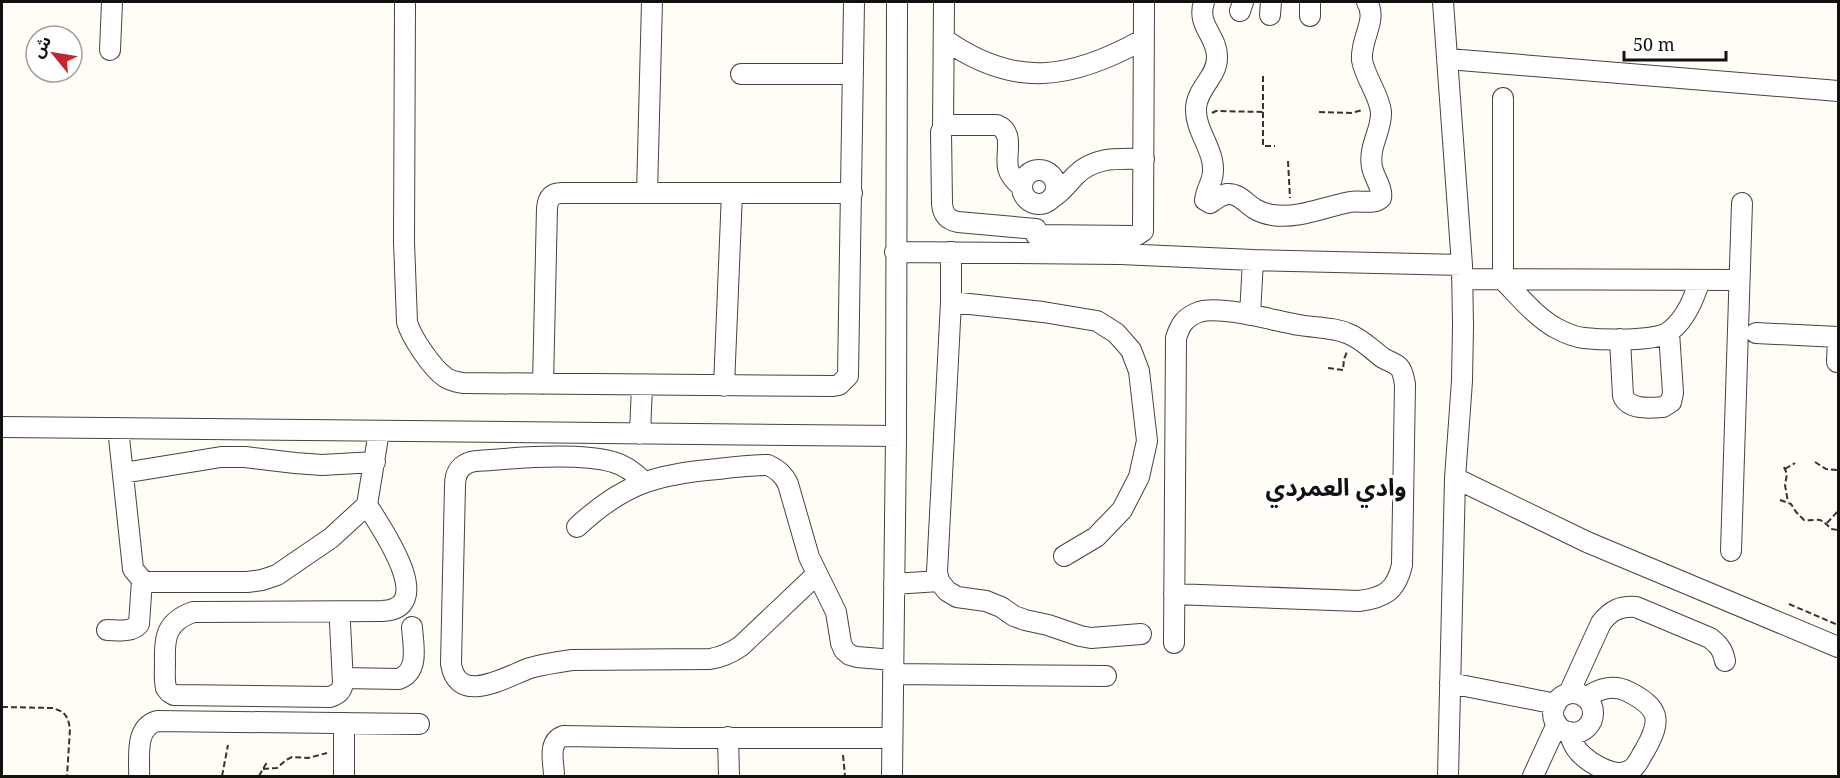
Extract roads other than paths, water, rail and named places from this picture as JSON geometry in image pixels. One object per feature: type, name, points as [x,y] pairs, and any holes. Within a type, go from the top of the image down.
[{"type":"street","points":[[110,50],[112,2]]},
{"type":"street","points":[[405,2],[404,242],[407,322],[410,333],[438,371],[453,381],[724,386],[833,386],[839,385],[848,376],[854,2]]},
{"type":"street","points":[[647,193],[652,2]]},
{"type":"street","points":[[892,777],[897,2]]},
{"type":"street","points":[[944,2],[942,204],[946,217],[951,221],[1036,239],[1161,255],[1462,272],[1503,280],[1739,280]]},
{"type":"street","points":[[896,252],[951,252],[1036,239],[1141,234],[1144,159],[1144,2]]},
{"type":"street","points":[[1204,2],[1201,11],[1203,21],[1214,43],[1217,58],[1213,72],[1200,91],[1196,106],[1198,124],[1209,149],[1213,167],[1212,181],[1205,200],[1210,203],[1227,194],[1235,195],[1260,212],[1292,216],[1353,201],[1376,202],[1381,198],[1382,192],[1375,180],[1371,155],[1380,121],[1380,112],[1362,60],[1362,48],[1372,19],[1372,11],[1367,2]]},
{"type":"street","points":[[1443,2],[1462,272],[1462,381],[1455,478],[1448,777]]},
{"type":"street","points":[[944,39],[982,63],[1026,74],[1048,74],[1098,62],[1143,39]]},
{"type":"street","points":[[1448,58],[1839,91]]},
{"type":"street","points":[[741,74],[853,74]]},
{"type":"street","points":[[1503,98],[1503,280],[1533,311],[1556,328],[1582,338],[1647,338],[1669,333],[1680,321],[1688,309],[1700,280]]},
{"type":"street","points":[[943,128],[952,124],[1002,127],[1008,136],[1008,168],[1011,175],[1022,187],[1026,198],[1044,201],[1059,194],[1086,166],[1098,161],[1144,159]]},
{"type":"street","points":[[1022,187],[1026,176],[1031,172],[1042,170],[1053,176],[1056,181],[1057,187],[1044,201],[1036,239]]},
{"type":"street","points":[[543,384],[547,202],[550,196],[556,193],[852,193]]},
{"type":"street","points":[[724,386],[732,193]]},
{"type":"street","points":[[1731,552],[1742,203]]},
{"type":"street","points":[[951,252],[951,302],[937,562],[939,581],[947,591],[957,597],[986,601],[1014,616],[1080,636],[1103,638],[1141,634]]},
{"type":"street","points":[[1250,315],[1253,260]]},
{"type":"street","points":[[951,302],[1043,312],[1098,321],[1116,333],[1131,350],[1139,371],[1147,441],[1139,477],[1122,510],[1096,537],[1064,556]]},
{"type":"street","points":[[1174,594],[1359,601],[1385,594],[1394,587],[1402,566],[1405,384],[1399,367],[1357,337],[1347,333],[1250,315],[1202,311],[1189,316],[1180,326],[1176,338],[1174,594],[1174,643]]},
{"type":"street","points":[[1620,339],[1625,400],[1633,406],[1663,407],[1671,402],[1673,393],[1669,333]]},
{"type":"street","points":[[1756,333],[1839,338],[1837,362]]},
{"type":"street","points":[[640,434],[642,385]]},
{"type":"street","points":[[2,427],[896,436]]},
{"type":"street","points":[[118,428],[134,570],[142,580],[148,582],[262,580],[277,575],[311,553],[343,528],[367,505],[379,432]]},
{"type":"street","points":[[123,473],[221,457],[245,457],[322,465],[375,462]]},
{"type":"street","points":[[644,482],[631,470],[600,459],[502,459],[469,462],[462,466],[455,478],[453,527],[451,664],[457,680],[463,685],[486,684],[528,669],[572,660],[721,657],[741,646],[817,574]]},
{"type":"street","points":[[577,527],[619,494],[665,475],[768,465],[777,469],[788,484],[803,538],[817,574],[836,612],[841,643],[850,655],[893,667],[1106,676]]},
{"type":"street","points":[[1455,478],[1587,542],[1839,647]]},
{"type":"street","points":[[340,623],[342,689],[330,697],[174,695],[166,688],[164,644],[173,623],[181,616],[193,612],[387,611],[398,607],[405,598],[407,582],[391,542],[367,505]]},
{"type":"street","points":[[107,630],[130,630],[139,624],[142,580]]},
{"type":"street","points":[[894,584],[939,581]]},
{"type":"street","points":[[1570,698],[1615,687],[1649,704],[1656,725],[1634,768],[1627,772],[1618,773],[1587,759],[1579,752],[1554,716],[1570,698],[1601,623],[1608,615],[1626,606],[1636,607],[1710,638],[1718,644],[1725,661]]},
{"type":"street","points":[[343,678],[399,679],[405,676],[414,662],[412,627]]},
{"type":"street","points":[[1450,683],[1570,698],[1592,707],[1590,724],[1580,731],[1563,728]]},
{"type":"street","points":[[139,777],[141,735],[147,725],[157,721],[419,724]]},
{"type":"street","points":[[344,723],[344,777]]},
{"type":"street","points":[[1533,777],[1563,728]]},
{"type":"street","points":[[554,777],[553,746],[555,741],[563,736],[892,738]]},
{"type":"street","points":[[728,737],[729,777]]},
{"type":"district","name":"وادي العمردي","points":[[1336,488]]}]
